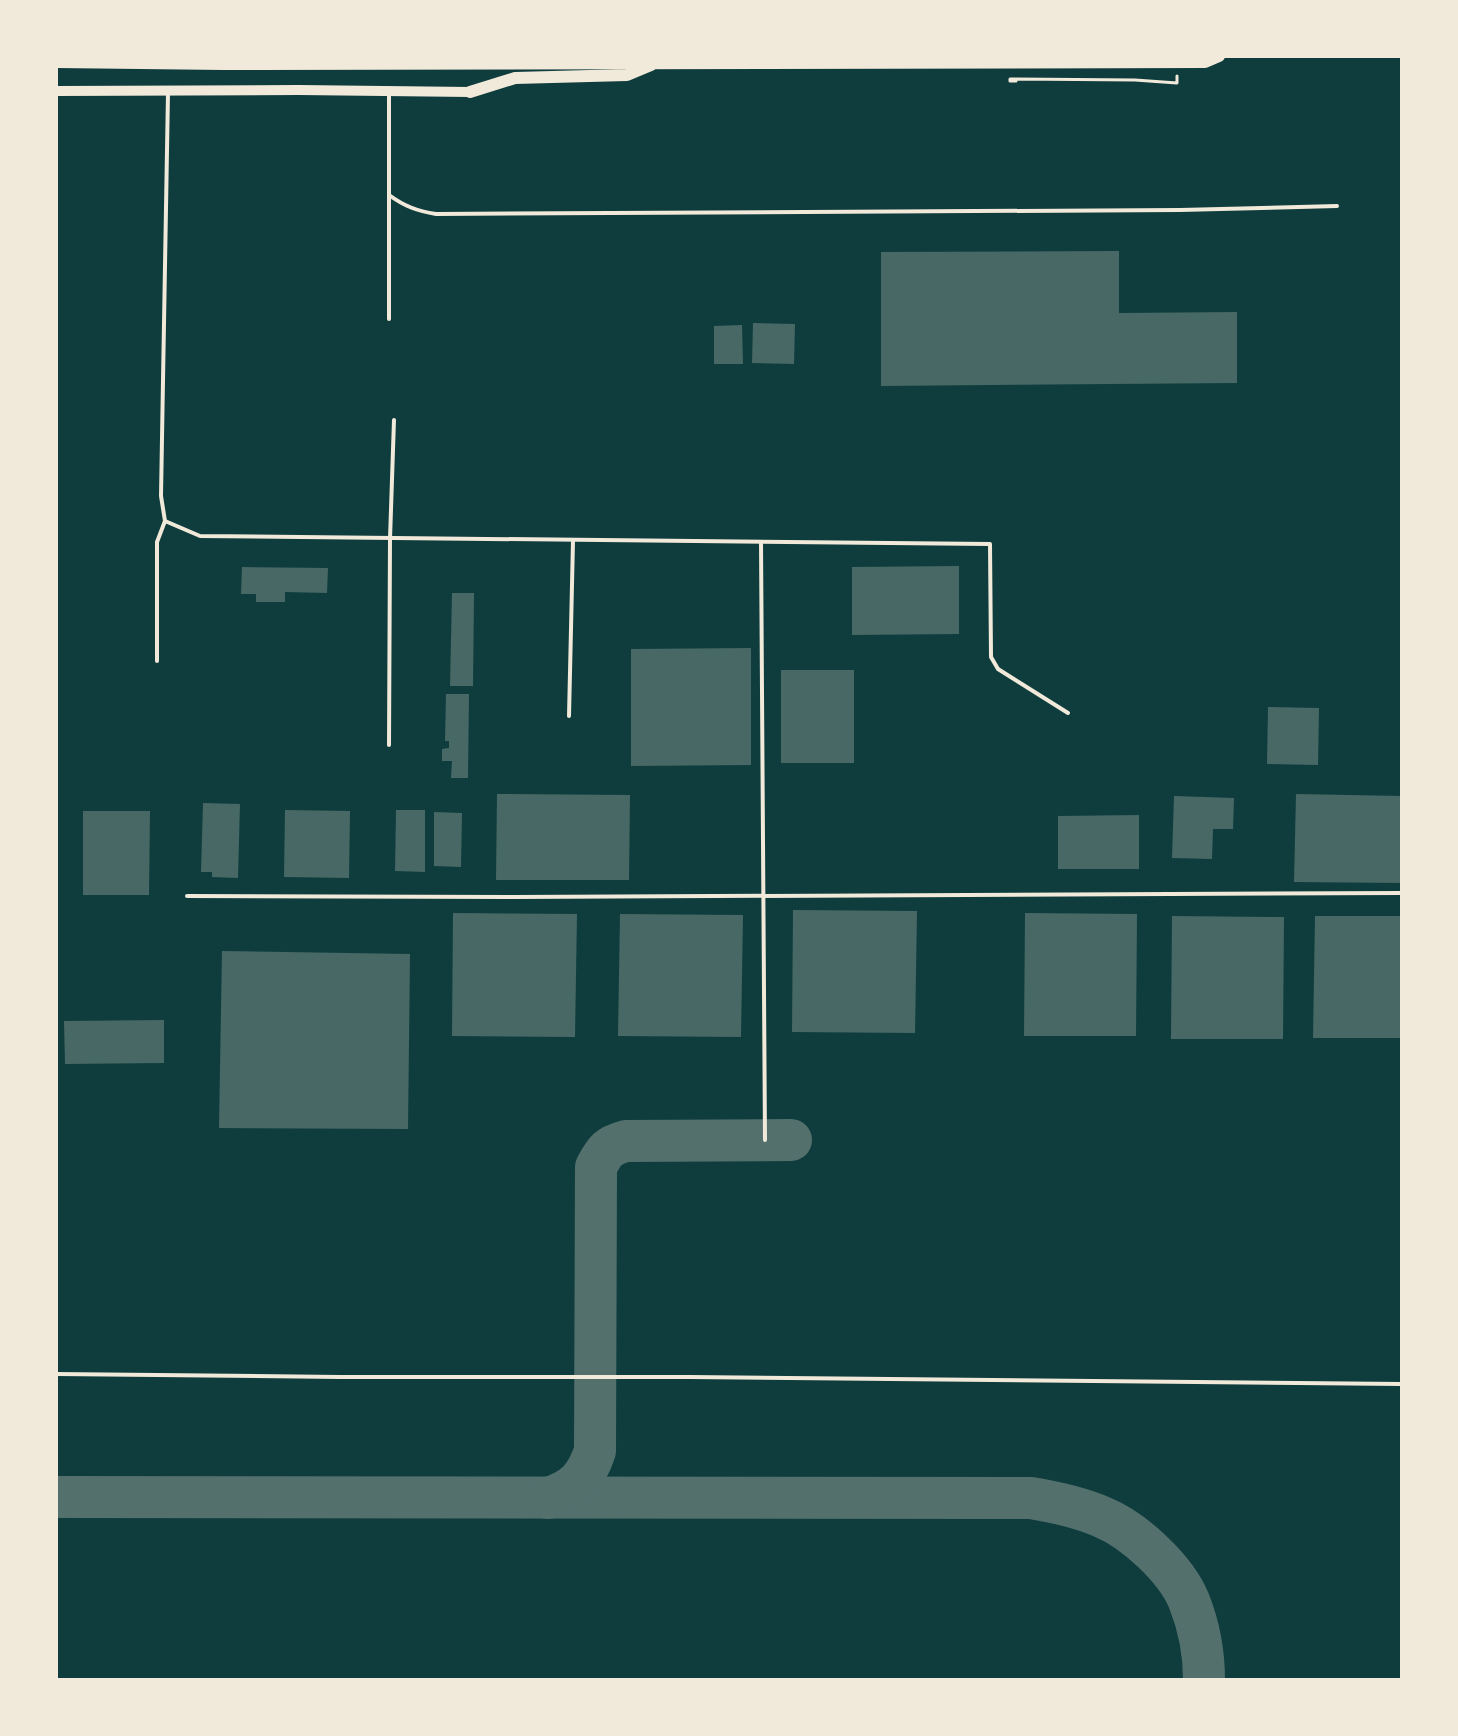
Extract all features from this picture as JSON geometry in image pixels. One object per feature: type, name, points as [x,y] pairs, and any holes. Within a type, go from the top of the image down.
[{"type":"highway","points":[[56,62],[1205,62],[1219,56]]},
{"type":"highway","points":[[470,92],[515,78],[627,75],[658,63]]},
{"type":"main road","points":[[56,91],[470,92]]},
{"type":"lane","points":[[157,661],[157,542],[165,521],[161,496],[168,90]]},
{"type":"lane","points":[[389,91],[389,319]]},
{"type":"lane","points":[[389,195],[404,205],[436,214],[1180,210],[1337,206]]},
{"type":"lane","points":[[389,745],[394,420]]},
{"type":"lane","points":[[165,521],[200,536],[990,544],[991,657],[998,669],[1068,713]]},
{"type":"lane","points":[[569,716],[573,541]]},
{"type":"lane","points":[[761,542],[765,1140]]},
{"type":"lane","points":[[187,896],[1402,893]]},
{"type":"lane","points":[[56,1374],[1402,1384]]},
{"type":"path","points":[[1016,81],[1010,79],[1177,83]]},
{"type":"building","points":[[1119,251],[1119,313],[1237,312],[1237,383],[881,386],[881,252]]},
{"type":"building","points":[[753,323],[795,324],[794,364],[752,363]]},
{"type":"building","points":[[742,325],[743,364],[714,364],[714,326]]},
{"type":"building","points":[[959,566],[959,634],[852,635],[852,567]]},
{"type":"building","points":[[242,567],[328,568],[327,593],[285,592],[285,602],[256,602],[256,594],[241,594]]},
{"type":"building","points":[[452,593],[474,593],[473,686],[450,686]]},
{"type":"building","points":[[751,648],[751,765],[631,766],[631,649]]},
{"type":"building","points":[[781,670],[854,670],[854,763],[781,763]]},
{"type":"building","points":[[446,694],[469,694],[468,778],[451,778],[452,761],[442,761],[442,749],[449,748],[449,741],[445,741]]},
{"type":"building","points":[[1268,707],[1319,708],[1318,765],[1267,764]]},
{"type":"building","points":[[497,794],[630,795],[629,880],[496,880]]},
{"type":"building","points":[[1296,794],[1402,796],[1402,883],[1294,882]]},
{"type":"building","points":[[1174,796],[1234,798],[1233,829],[1213,829],[1212,859],[1172,858]]},
{"type":"building","points":[[203,803],[240,804],[238,878],[212,877],[212,872],[201,872]]},
{"type":"building","points":[[285,810],[350,811],[349,878],[284,877]]},
{"type":"building","points":[[396,810],[425,810],[425,872],[395,871]]},
{"type":"building","points":[[83,811],[150,811],[149,895],[83,895]]},
{"type":"building","points":[[434,812],[462,813],[461,867],[434,866]]},
{"type":"building","points":[[1139,815],[1139,869],[1058,869],[1058,816]]},
{"type":"building","points":[[793,910],[917,911],[915,1033],[792,1032]]},
{"type":"building","points":[[453,913],[577,914],[575,1037],[452,1036]]},
{"type":"building","points":[[1025,913],[1137,914],[1136,1036],[1024,1036]]},
{"type":"building","points":[[620,914],[743,915],[741,1037],[618,1036]]},
{"type":"building","points":[[1172,916],[1284,917],[1283,1039],[1171,1039]]},
{"type":"building","points":[[1315,916],[1402,916],[1402,1038],[1313,1038]]},
{"type":"building","points":[[222,951],[410,954],[408,1129],[219,1128]]},
{"type":"building","points":[[164,1020],[164,1063],[65,1064],[64,1021]]},
{"type":"taxiway","points":[[548,1498],[578,1481],[595,1451],[596,1167],[602,1156],[611,1147],[626,1141],[791,1140]]},
{"type":"taxiway","points":[[56,1497],[1031,1498],[1093,1513],[1127,1531],[1153,1552],[1183,1589],[1193,1611],[1204,1680]]}]
